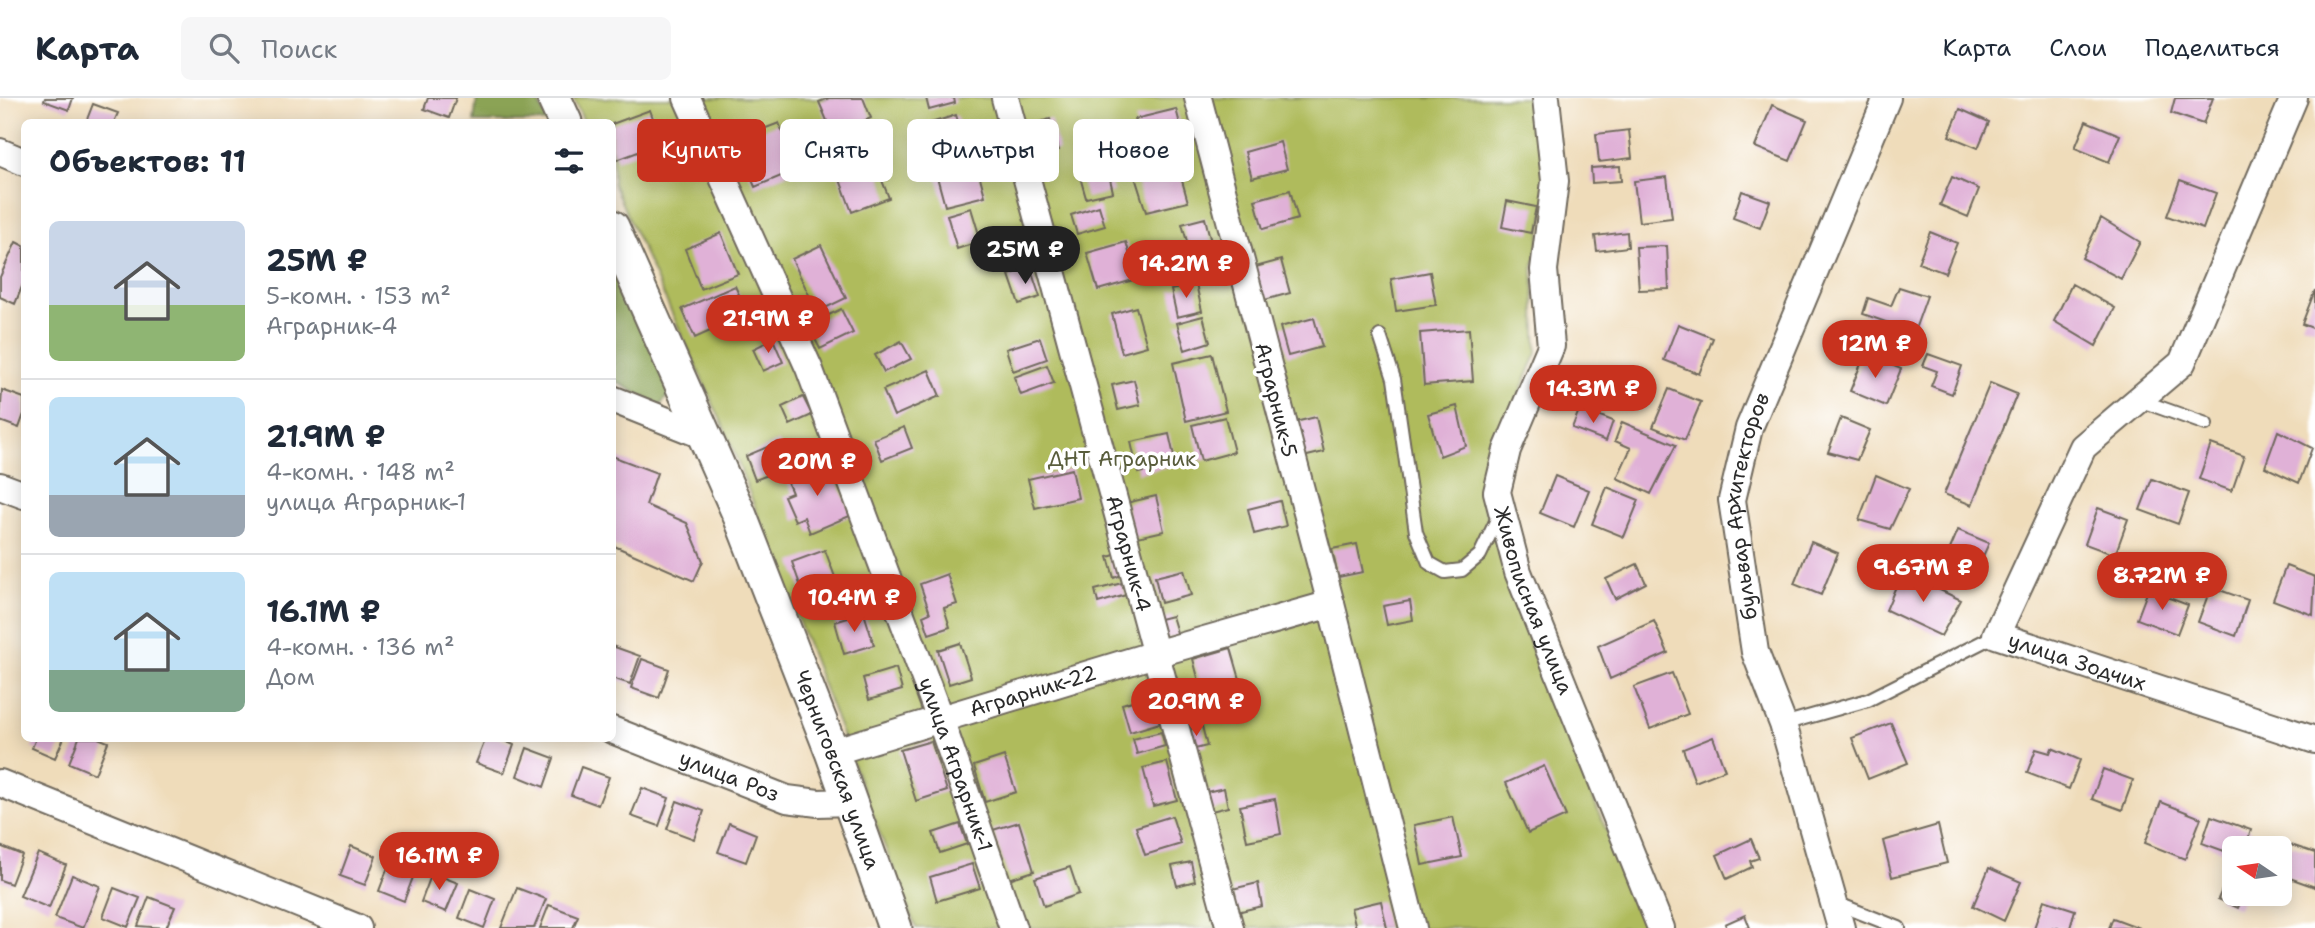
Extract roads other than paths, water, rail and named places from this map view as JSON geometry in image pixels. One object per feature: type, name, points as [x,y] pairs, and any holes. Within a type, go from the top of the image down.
[{"type":"street","points":[[554,98],[564,119]]},
{"type":"street","name":"улица Аграрник-1","points":[[687,98],[809,369],[940,719],[1013,928]]},
{"type":"street","name":"Аграрник-4","points":[[1005,98],[1230,928]]},
{"type":"street","name":"Аграрник-5","points":[[1198,98],[1323,606],[1413,928]]},
{"type":"street","name":"Живописная улица","points":[[1546,98],[1555,181],[1544,270],[1551,345],[1507,450],[1497,492],[1518,572],[1661,928]]},
{"type":"street","name":"бульвар Архитекторов","points":[[1842,928],[1783,724],[1755,652],[1732,499],[1749,428],[1887,98]]},
{"type":"street","name":"улица Зодчих","points":[[2294,98],[2182,363],[2083,447],[1996,635],[2315,740]]},
{"type":"street","points":[[0,152],[21,161]]},
{"type":"street","name":"Черниговская улица","points":[[616,236],[707,436],[832,752],[895,928]]},
{"type":"street","points":[[616,400],[707,436]]},
{"type":"street","points":[[0,486],[21,494]]},
{"type":"street","name":"Аграрник-22","points":[[832,752],[1323,606]]},
{"type":"street","name":"улица Роз","points":[[616,732],[787,799],[818,803],[850,802]]},
{"type":"street","points":[[0,783],[358,928]]},
{"type":"lane","points":[[1380,336],[1394,379],[1416,532],[1429,563],[1445,572],[1462,570],[1480,555],[1502,509]]},
{"type":"lane","points":[[2138,400],[2206,424]]},
{"type":"lane","points":[[1783,724],[1868,700],[1996,635]]},
{"type":"lane","points":[[1833,902],[1899,928]]},
{"type":"park label","name":"ДНТ Аграрник","points":[[1122,459]]}]
